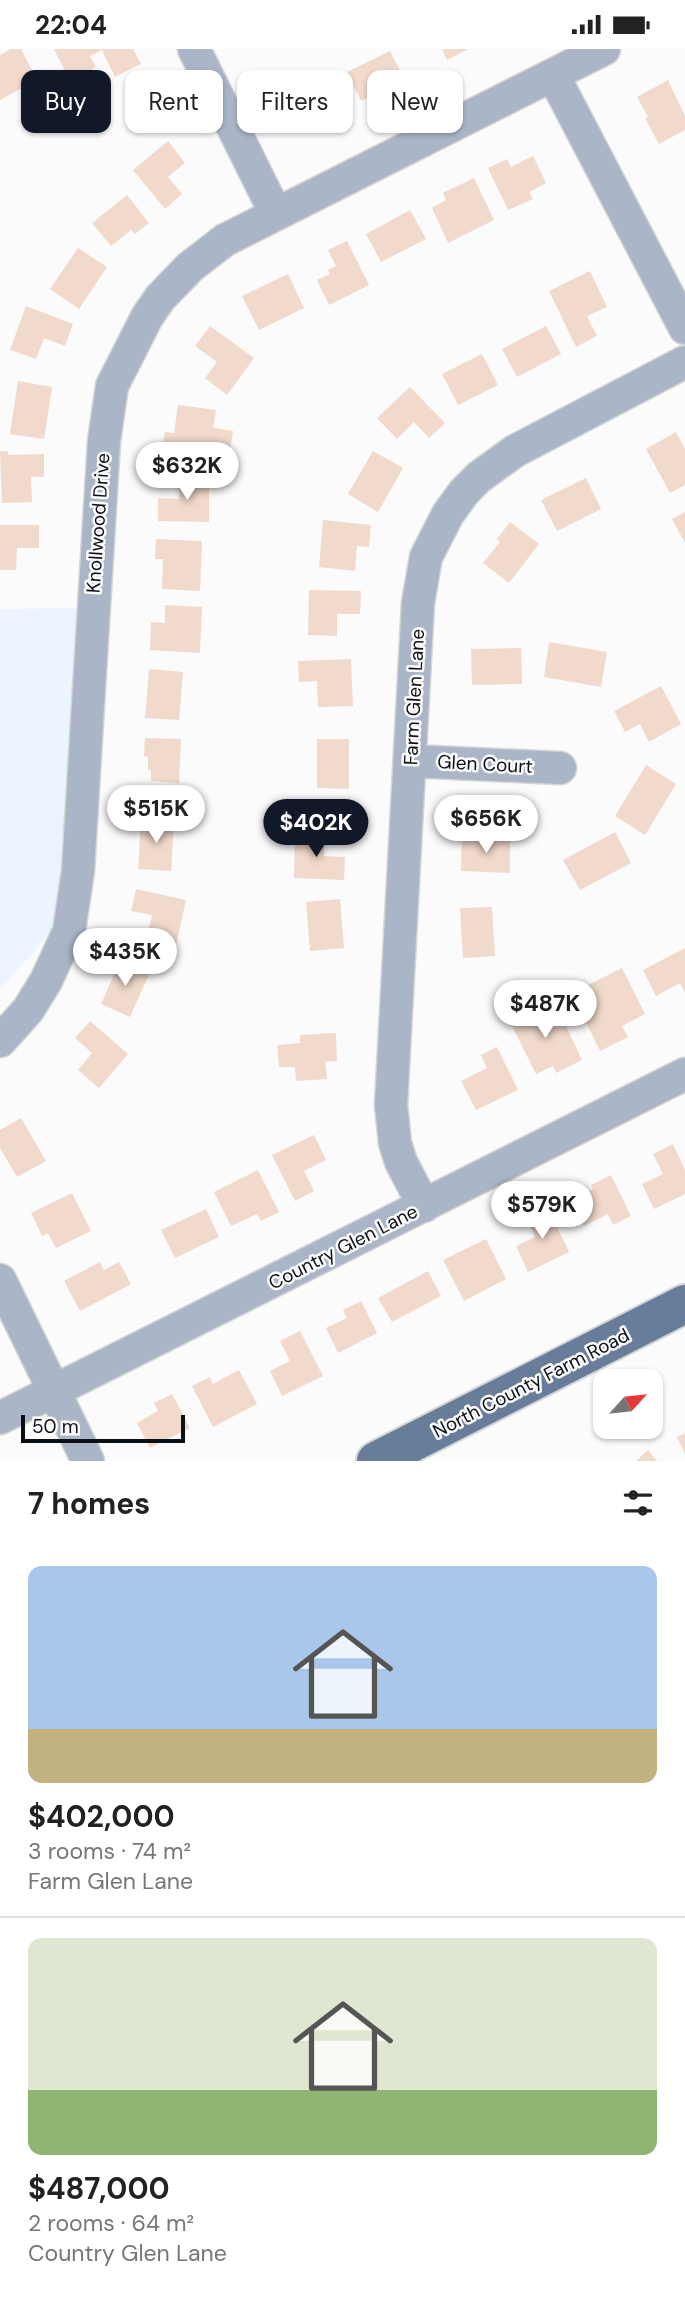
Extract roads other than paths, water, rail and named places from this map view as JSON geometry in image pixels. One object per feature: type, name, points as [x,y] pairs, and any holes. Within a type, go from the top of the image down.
[{"type":"main road","name":"North County Farm Road","points":[[376,1461],[685,1304]]},
{"type":"street","points":[[194,49],[276,214]]},
{"type":"street","name":"Knollwood Drive","points":[[0,1041],[28,1010],[46,981],[69,931],[78,871],[101,468],[112,386],[147,317],[183,275],[225,240],[604,49]]},
{"type":"street","points":[[552,75],[685,328]]},
{"type":"street","name":"Farm Glen Lane","points":[[424,1206],[401,1162],[395,1143],[391,1105],[418,603],[426,557],[448,514],[464,492],[495,464],[685,362]]},
{"type":"street","name":"Glen Court","points":[[411,761],[560,768]]},
{"type":"street","name":"Country Glen Lane","points":[[0,1418],[685,1075]]},
{"type":"street","points":[[0,1280],[88,1461]]}]
